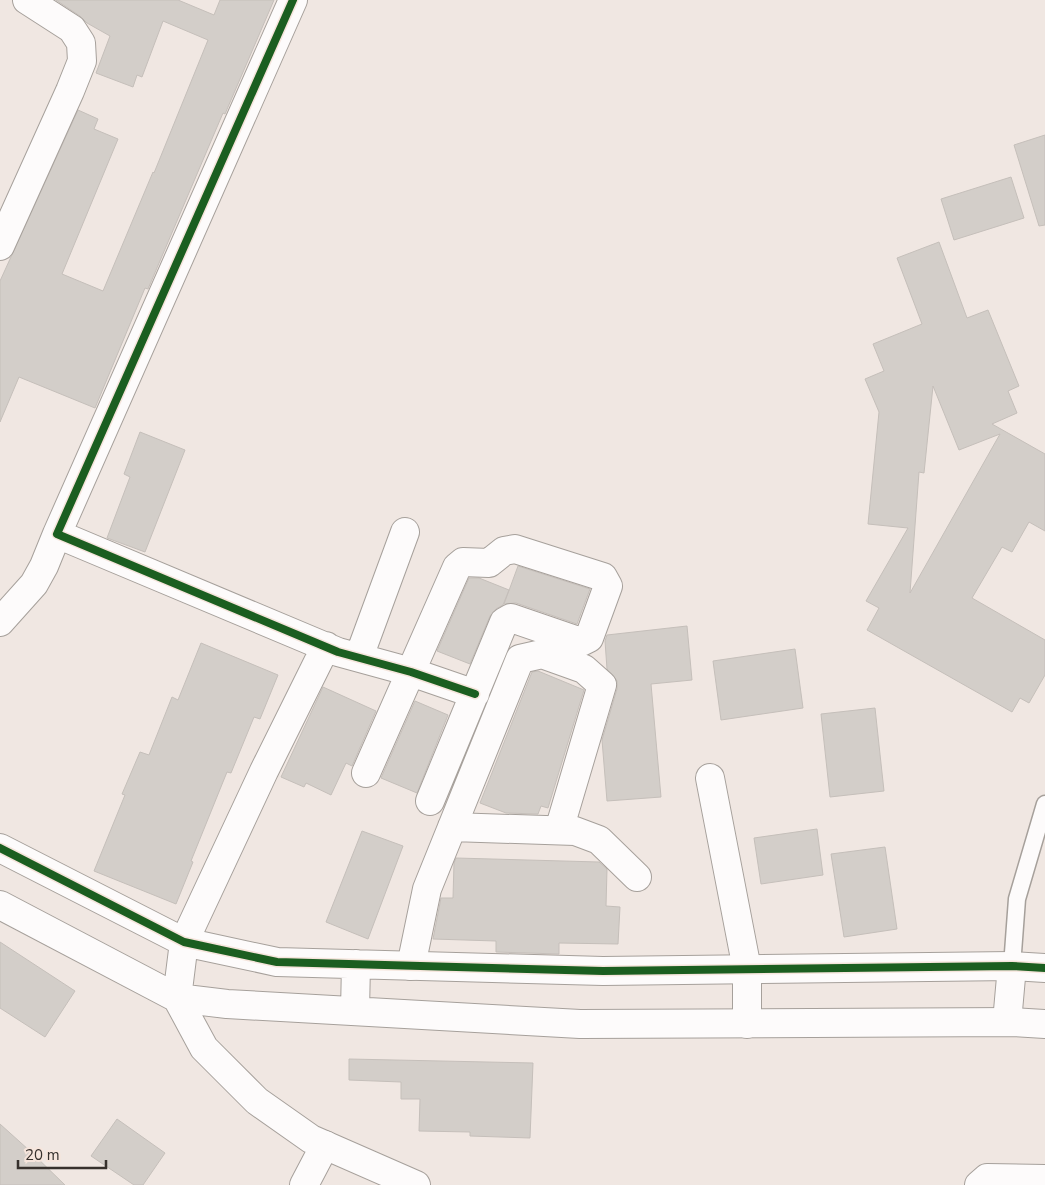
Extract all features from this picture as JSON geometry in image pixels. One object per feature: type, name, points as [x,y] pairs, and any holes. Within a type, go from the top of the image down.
[{"type":"street","points":[[0,246],[82,61],[81,43],[72,29],[28,0]]},
{"type":"street","points":[[0,622],[34,584],[44,566],[293,0]]},
{"type":"street","points":[[359,657],[405,532]]},
{"type":"street","points":[[58,534],[338,652],[411,672],[475,694]]},
{"type":"street","points":[[366,773],[457,567],[463,562],[489,563],[504,551],[515,549],[602,577],[608,586],[589,638],[581,642],[511,618],[504,622],[430,801]]},
{"type":"street","points":[[326,646],[264,771],[184,942],[177,998],[204,1048],[257,1101],[311,1139],[416,1185]]},
{"type":"street","points":[[411,966],[427,888],[520,659],[542,654],[584,668],[602,685],[559,830]]},
{"type":"street","points":[[710,778],[747,969],[747,1024]]},
{"type":"street","points":[[452,827],[575,831],[599,840],[637,877]]},
{"type":"street","points":[[0,848],[184,942],[278,962],[604,971],[1012,966],[1045,968]]},
{"type":"street","points":[[0,905],[177,998],[227,1004],[580,1024],[1007,1022],[1045,1024]]},
{"type":"street","points":[[355,1011],[356,964]]},
{"type":"street","points":[[1007,1022],[1012,966]]},
{"type":"street","points":[[304,1185],[325,1145]]},
{"type":"street","points":[[979,1185],[987,1178],[1045,1179]]},
{"type":"lane","points":[[1012,966],[1017,899],[1045,804]]},
{"type":"building","points":[[56,0],[178,0],[214,15],[220,0],[274,0],[225,114],[223,113],[148,289],[145,288],[95,408],[19,377],[0,422],[0,281],[78,110],[98,119],[94,129],[118,139],[62,274],[103,291],[154,173],[208,40],[163,21],[142,77],[137,75],[133,87],[96,73],[110,36],[87,23]]},
{"type":"building","points":[[1045,135],[1045,225],[1039,226],[1014,145]]},
{"type":"building","points":[[1011,177],[1024,218],[954,240],[941,199]]},
{"type":"building","points":[[939,242],[967,318],[988,310],[1019,386],[1008,391],[1017,413],[992,424],[1045,454],[1045,531],[1029,522],[1012,552],[1002,547],[972,598],[1045,640],[1045,675],[1029,703],[1020,698],[1012,712],[867,630],[879,608],[866,601],[908,528],[868,524],[879,412],[865,379],[884,371],[873,344],[922,324],[897,258]],"holes":[[[933,386],[959,450],[1000,434],[910,593],[919,472],[924,473]]]},
{"type":"building","points":[[140,432],[185,450],[145,552],[107,538],[130,477],[124,474]]},
{"type":"building","points":[[518,566],[590,589],[577,624],[516,603],[504,604]]},
{"type":"building","points":[[469,578],[479,578],[509,590],[503,605],[490,616],[470,664],[437,651]]},
{"type":"building","points":[[687,626],[692,680],[651,684],[661,797],[607,801],[602,740],[617,689],[617,681],[607,669],[605,641],[607,635]]},
{"type":"building","points":[[201,643],[278,675],[260,719],[254,717],[231,773],[227,772],[191,861],[193,862],[176,904],[94,871],[125,795],[122,794],[140,752],[149,755],[172,697],[178,700]]},
{"type":"building","points":[[795,649],[803,708],[721,720],[713,661]]},
{"type":"building","points":[[538,671],[584,690],[548,808],[541,806],[538,814],[506,813],[480,803],[532,672]]},
{"type":"building","points":[[323,687],[376,711],[352,766],[346,763],[331,795],[306,783],[304,787],[281,777]]},
{"type":"building","points":[[415,701],[448,715],[417,793],[381,778]]},
{"type":"building","points":[[875,708],[884,791],[830,797],[821,714]]},
{"type":"building","points":[[817,829],[823,875],[761,884],[754,838]]},
{"type":"building","points":[[362,831],[403,846],[368,939],[326,922]]},
{"type":"building","points":[[885,847],[897,929],[844,937],[831,854]]},
{"type":"building","points":[[456,858],[599,862],[607,869],[606,906],[620,907],[618,944],[559,943],[559,954],[496,952],[496,941],[433,939],[441,898],[453,898],[454,863]]},
{"type":"building","points":[[0,942],[75,991],[45,1037],[0,1008]]},
{"type":"building","points":[[349,1059],[533,1063],[530,1138],[470,1136],[470,1132],[419,1131],[420,1099],[401,1099],[401,1082],[349,1080]]},
{"type":"building","points":[[117,1119],[165,1153],[143,1185],[134,1185],[91,1156]]},
{"type":"building","points":[[0,1124],[30,1151],[65,1185],[0,1185]]},
{"type":"cycle path","points":[[293,0],[57,534],[338,652],[411,672],[475,694]]},
{"type":"cycle path","points":[[0,848],[184,942],[277,962],[603,971],[1012,966],[1045,968]]}]
